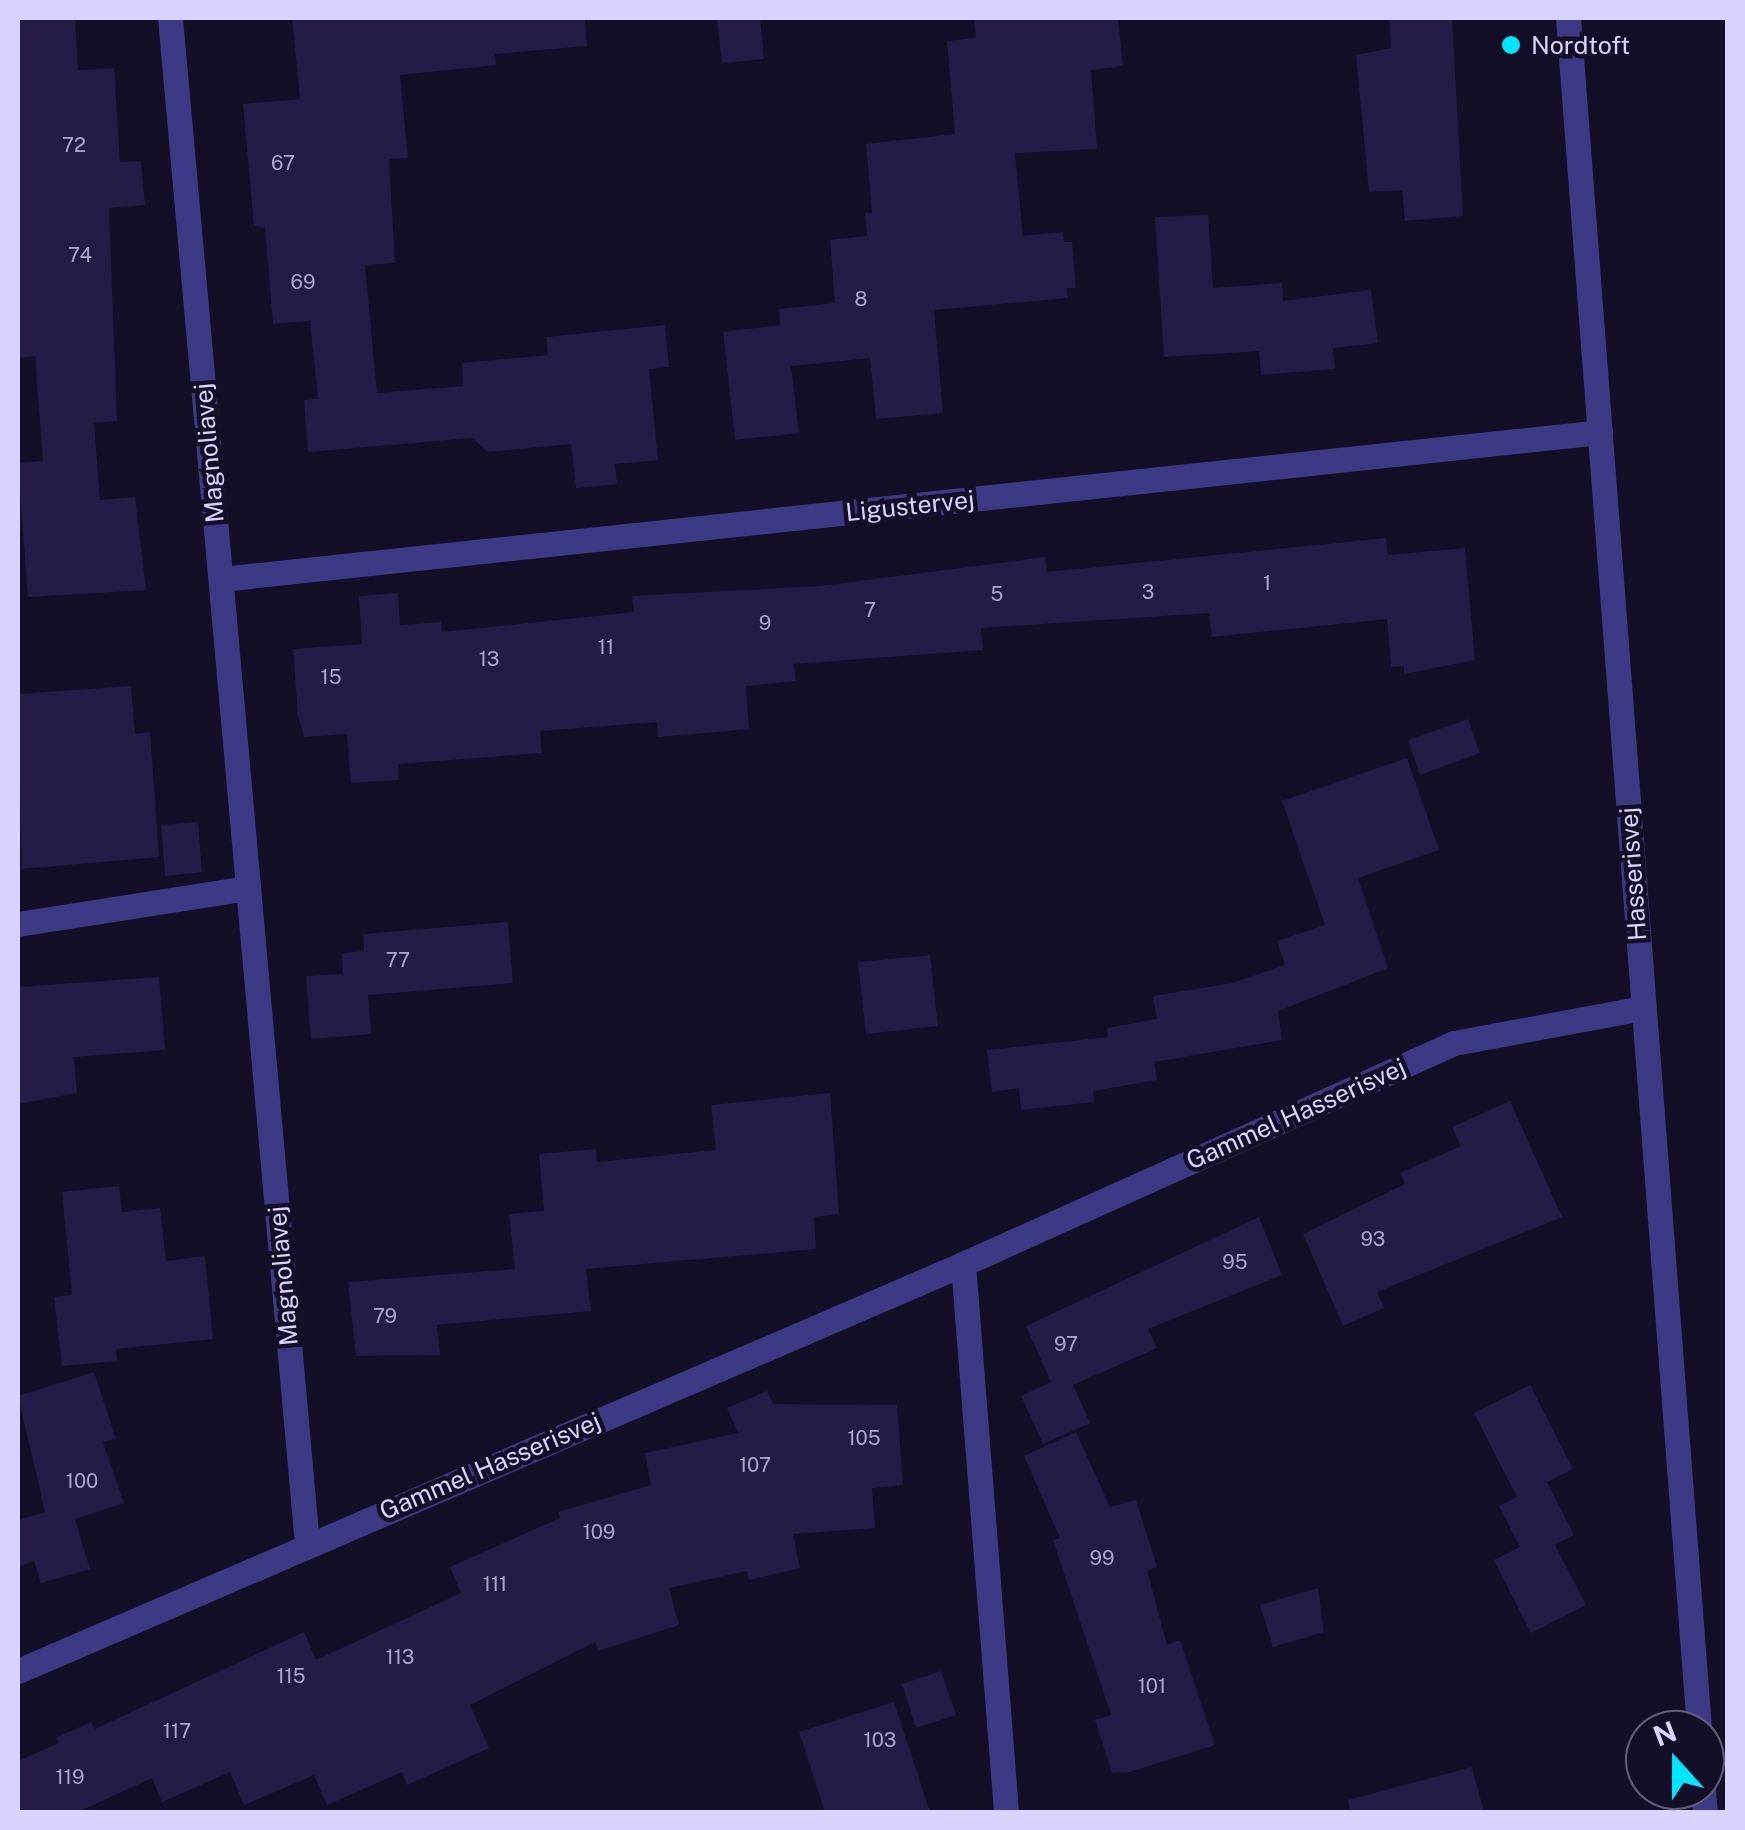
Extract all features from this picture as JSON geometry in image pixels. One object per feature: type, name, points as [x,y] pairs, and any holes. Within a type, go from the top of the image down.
[{"type":"street","name":"Magnoliavej","points":[[170,18],[307,1545]]},
{"type":"street","name":"Hasserisvej","points":[[1568,18],[1697,1710]]},
{"type":"street","name":"Ligustervej","points":[[220,579],[1600,432]]},
{"type":"street","points":[[18,924],[248,888]]},
{"type":"street","name":"Gammel Hasserisvej","points":[[18,1670],[963,1264],[1454,1043],[1642,1008]]},
{"type":"street","points":[[963,1264],[1006,1812]]},
{"type":"building","points":[[18,18],[75,18],[78,70],[114,68],[120,162],[141,161],[145,205],[109,208],[117,421],[94,423],[100,500],[135,497],[146,590],[28,597],[18,463],[43,461],[35,356],[18,358]]},
{"type":"building","points":[[292,18],[585,18],[587,46],[495,54],[496,65],[400,75],[408,158],[389,159],[395,263],[365,265],[377,393],[463,386],[462,363],[548,355],[546,337],[665,325],[669,367],[649,369],[658,460],[615,464],[617,484],[576,488],[571,444],[488,452],[472,438],[308,452],[304,400],[318,399],[310,321],[273,324],[265,228],[254,226],[243,104],[300,99]]},
{"type":"building","points":[[717,18],[760,18],[764,59],[722,63]]},
{"type":"building","points":[[974,18],[1118,18],[1123,66],[1091,70],[1097,149],[1015,153],[1023,236],[1063,232],[1064,242],[1072,242],[1076,288],[1067,288],[1068,298],[934,310],[943,413],[876,419],[870,358],[791,366],[799,433],[735,440],[723,332],[780,325],[779,309],[835,303],[830,240],[867,236],[865,213],[872,213],[866,144],[955,134],[947,41],[976,38]]},
{"type":"building","points":[[1389,18],[1452,18],[1463,216],[1405,221],[1402,190],[1369,192],[1356,55],[1391,48]]},
{"type":"building","points":[[1208,215],[1213,288],[1282,283],[1283,301],[1371,290],[1378,343],[1333,348],[1335,369],[1261,375],[1259,351],[1164,357],[1155,217]]},
{"type":"building","points":[[1386,538],[1388,555],[1465,548],[1475,660],[1404,674],[1404,666],[1391,667],[1387,619],[1212,637],[1209,613],[981,628],[983,650],[794,664],[796,681],[746,686],[749,729],[658,737],[657,722],[540,731],[542,753],[398,764],[399,780],[351,783],[347,734],[304,737],[298,716],[293,649],[362,644],[359,596],[398,593],[400,625],[441,622],[442,632],[634,612],[632,596],[821,586],[1045,557],[1047,572]]},
{"type":"building","points":[[131,686],[135,734],[150,732],[159,857],[22,869],[18,694]]},
{"type":"building","points":[[1468,719],[1480,753],[1420,775],[1408,740]]},
{"type":"building","points":[[1407,758],[1439,850],[1358,878],[1388,968],[1278,1011],[1282,1040],[1154,1062],[1157,1080],[1093,1091],[1094,1102],[1021,1110],[1019,1088],[992,1092],[987,1050],[1108,1037],[1107,1028],[1157,1019],[1153,996],[1233,983],[1285,965],[1277,941],[1325,925],[1282,801]]},
{"type":"building","points":[[198,822],[202,872],[165,876],[161,825]]},
{"type":"building","points":[[508,922],[513,983],[368,995],[371,1034],[311,1039],[306,976],[343,974],[342,953],[364,951],[363,934]]},
{"type":"building","points":[[930,955],[938,1026],[866,1034],[858,962]]},
{"type":"building","points":[[159,977],[165,1050],[74,1057],[77,1093],[18,1104],[18,987]]},
{"type":"building","points":[[830,1093],[839,1214],[814,1217],[816,1249],[586,1269],[591,1311],[437,1325],[440,1355],[356,1356],[348,1282],[515,1269],[509,1214],[544,1211],[539,1154],[596,1149],[597,1162],[716,1150],[711,1105]]},
{"type":"building","points":[[1510,1101],[1562,1217],[1377,1292],[1384,1308],[1343,1326],[1303,1234],[1405,1184],[1400,1173],[1461,1146],[1452,1127]]},
{"type":"building","points":[[119,1186],[122,1212],[160,1208],[166,1261],[205,1256],[213,1339],[116,1349],[117,1361],[62,1366],[54,1297],[72,1295],[62,1192]]},
{"type":"building","points":[[1259,1217],[1282,1275],[1148,1329],[1157,1348],[1073,1385],[1090,1423],[1043,1444],[1021,1396],[1051,1382],[1026,1326]]},
{"type":"building","points":[[94,1372],[116,1439],[103,1442],[124,1503],[75,1519],[90,1569],[41,1583],[34,1561],[18,1567],[18,1520],[45,1512],[18,1396]]},
{"type":"building","points":[[1530,1385],[1573,1469],[1547,1482],[1574,1535],[1555,1545],[1586,1605],[1531,1633],[1494,1560],[1520,1547],[1499,1506],[1517,1497],[1474,1413]]},
{"type":"building","points":[[767,1391],[773,1404],[897,1405],[903,1485],[872,1488],[875,1528],[793,1534],[800,1568],[749,1580],[747,1571],[669,1588],[679,1625],[598,1651],[595,1642],[470,1705],[489,1748],[407,1785],[402,1772],[327,1805],[314,1775],[244,1805],[230,1772],[162,1802],[152,1778],[78,1812],[18,1812],[18,1761],[59,1743],[56,1738],[91,1722],[95,1729],[304,1632],[316,1660],[461,1593],[450,1567],[560,1518],[558,1512],[651,1485],[645,1453],[738,1433],[727,1408]]},
{"type":"building","points":[[1076,1432],[1110,1507],[1136,1500],[1157,1567],[1147,1570],[1167,1645],[1180,1640],[1215,1745],[1130,1772],[1112,1773],[1095,1720],[1111,1715],[1053,1540],[1060,1538],[1024,1456]]},
{"type":"building","points":[[1318,1588],[1324,1632],[1273,1647],[1260,1605]]},
{"type":"building","points":[[941,1671],[956,1715],[916,1728],[902,1684]]},
{"type":"building","points":[[894,1702],[930,1812],[825,1812],[799,1732]]},
{"type":"building","points":[[1472,1767],[1484,1812],[1350,1812],[1348,1800]]},
{"type":"place","name":"Nordtoft","points":[[1511,45]]}]
